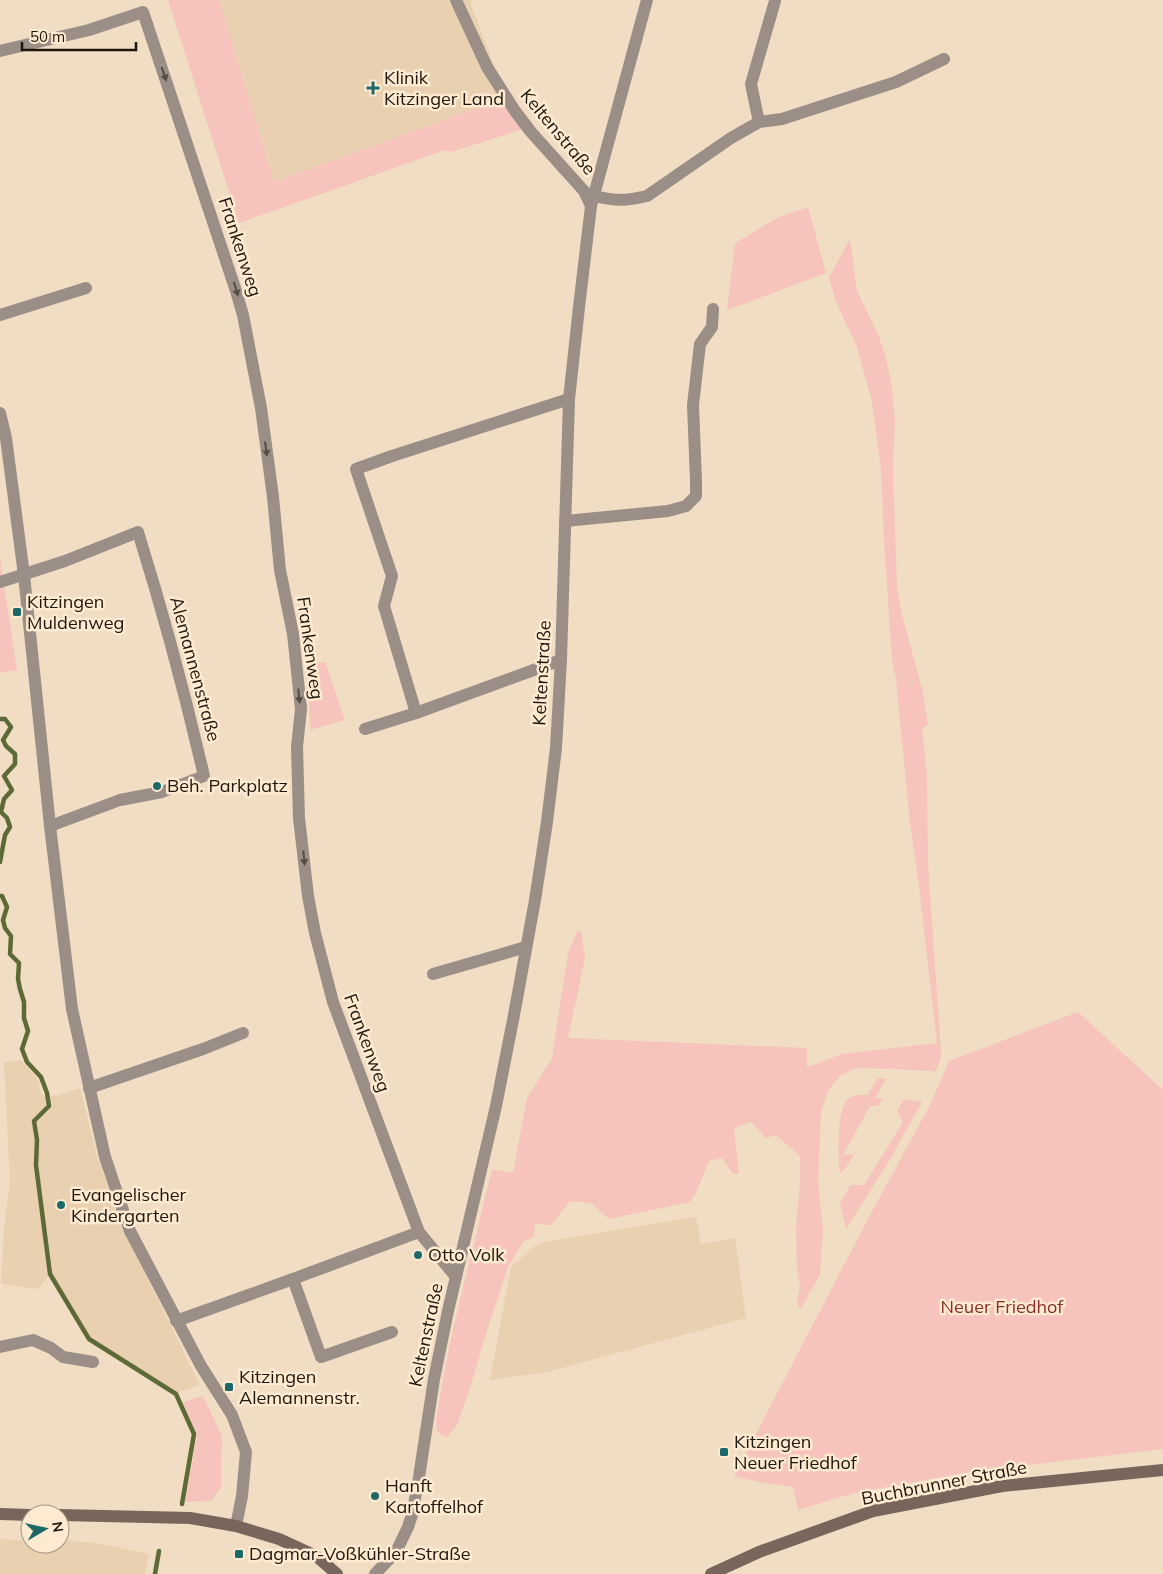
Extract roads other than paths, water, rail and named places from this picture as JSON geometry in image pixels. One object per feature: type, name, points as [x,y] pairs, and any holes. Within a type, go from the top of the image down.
[{"type":"street","name":"Keltenstraße","points":[[456,0],[486,67],[515,111],[531,132],[593,201]]},
{"type":"street","name":"Keltenstraße","points":[[375,1574],[396,1552],[412,1515],[434,1379],[496,1106],[526,947],[547,822],[556,748],[570,399],[579,306],[593,201],[647,0]]},
{"type":"street","points":[[759,122],[751,84],[775,1]]},
{"type":"street","name":"Frankenweg","points":[[0,51],[89,30],[143,12],[236,291],[243,315],[261,408],[273,497],[280,570],[293,634],[301,709],[297,747],[299,818],[308,896],[315,933],[333,1002],[419,1232],[456,1277]]},
{"type":"street","points":[[593,201],[615,201],[647,196],[732,138],[759,122],[782,119],[896,82],[944,59]]},
{"type":"street","points":[[0,314],[86,288]]},
{"type":"street","points":[[565,521],[668,511],[686,506],[696,496],[694,405],[700,344],[712,327],[714,309]]},
{"type":"street","points":[[416,713],[384,606],[392,576],[356,470],[392,456],[570,399]]},
{"type":"street","points":[[0,413],[6,438],[24,575],[50,826],[72,1009],[105,1157],[130,1230],[176,1321],[201,1366],[232,1415],[246,1452],[242,1496],[236,1526]]},
{"type":"street","name":"Alemannenstraße","points":[[24,575],[138,532],[157,596],[204,776],[162,792],[120,800],[50,826]]},
{"type":"street","points":[[0,582],[24,575]]},
{"type":"street","points":[[365,730],[561,660]]},
{"type":"street","points":[[434,974],[526,947]]},
{"type":"street","points":[[90,1088],[203,1050],[243,1033]]},
{"type":"street","points":[[176,1321],[336,1264],[419,1232]]},
{"type":"street","points":[[293,1279],[321,1357],[392,1332]]},
{"type":"street","points":[[0,1347],[33,1340],[51,1348],[63,1357],[93,1362]]},
{"type":"street","name":"Buchbrunner Straße","points":[[711,1574],[759,1552],[873,1510],[1002,1486],[1163,1470]]},
{"type":"street","points":[[0,1514],[20,1514]]},
{"type":"street","points":[[70,1515],[190,1518],[236,1526],[280,1539],[316,1556],[337,1574]]},
{"type":"waterway","points":[[0,719],[5,719],[11,727],[3,740],[6,746],[15,754],[15,764],[4,776],[12,790],[4,799],[1,812],[7,818],[10,827],[5,835],[0,862]]},
{"type":"waterway","points":[[0,896],[2,896],[7,907],[3,920],[5,928],[11,936],[10,954],[19,963],[18,979],[24,1002],[24,1018],[28,1031],[22,1049],[27,1062],[41,1077],[47,1093],[49,1106],[34,1121],[37,1140],[36,1165],[50,1274],[89,1339],[176,1394],[194,1434],[182,1504]]},
{"type":"waterway","points":[[155,1574],[159,1551]]},
{"type":"place","name":"Klinik Kitzinger Land","points":[[373,88]]},
{"type":"place","name":"Kitzingen Muldenweg","points":[[17,612]]},
{"type":"place","name":"Beh. Parkplatz","points":[[157,786]]},
{"type":"place","name":"Evangelischer Kindergarten","points":[[61,1205]]},
{"type":"place","name":"Otto Volk","points":[[418,1255]]},
{"type":"place","name":"Kitzingen Alemannenstr.","points":[[229,1387]]},
{"type":"place","name":"Kitzingen Neuer Friedhof","points":[[724,1452]]},
{"type":"place","name":"Hanft Kartoffelhof","points":[[375,1496]]},
{"type":"place","name":"Dagmar-Voßkühler-Straße","points":[[239,1554]]},
{"type":"park label","name":"Neuer Friedhof","points":[[1002,1307]]}]
